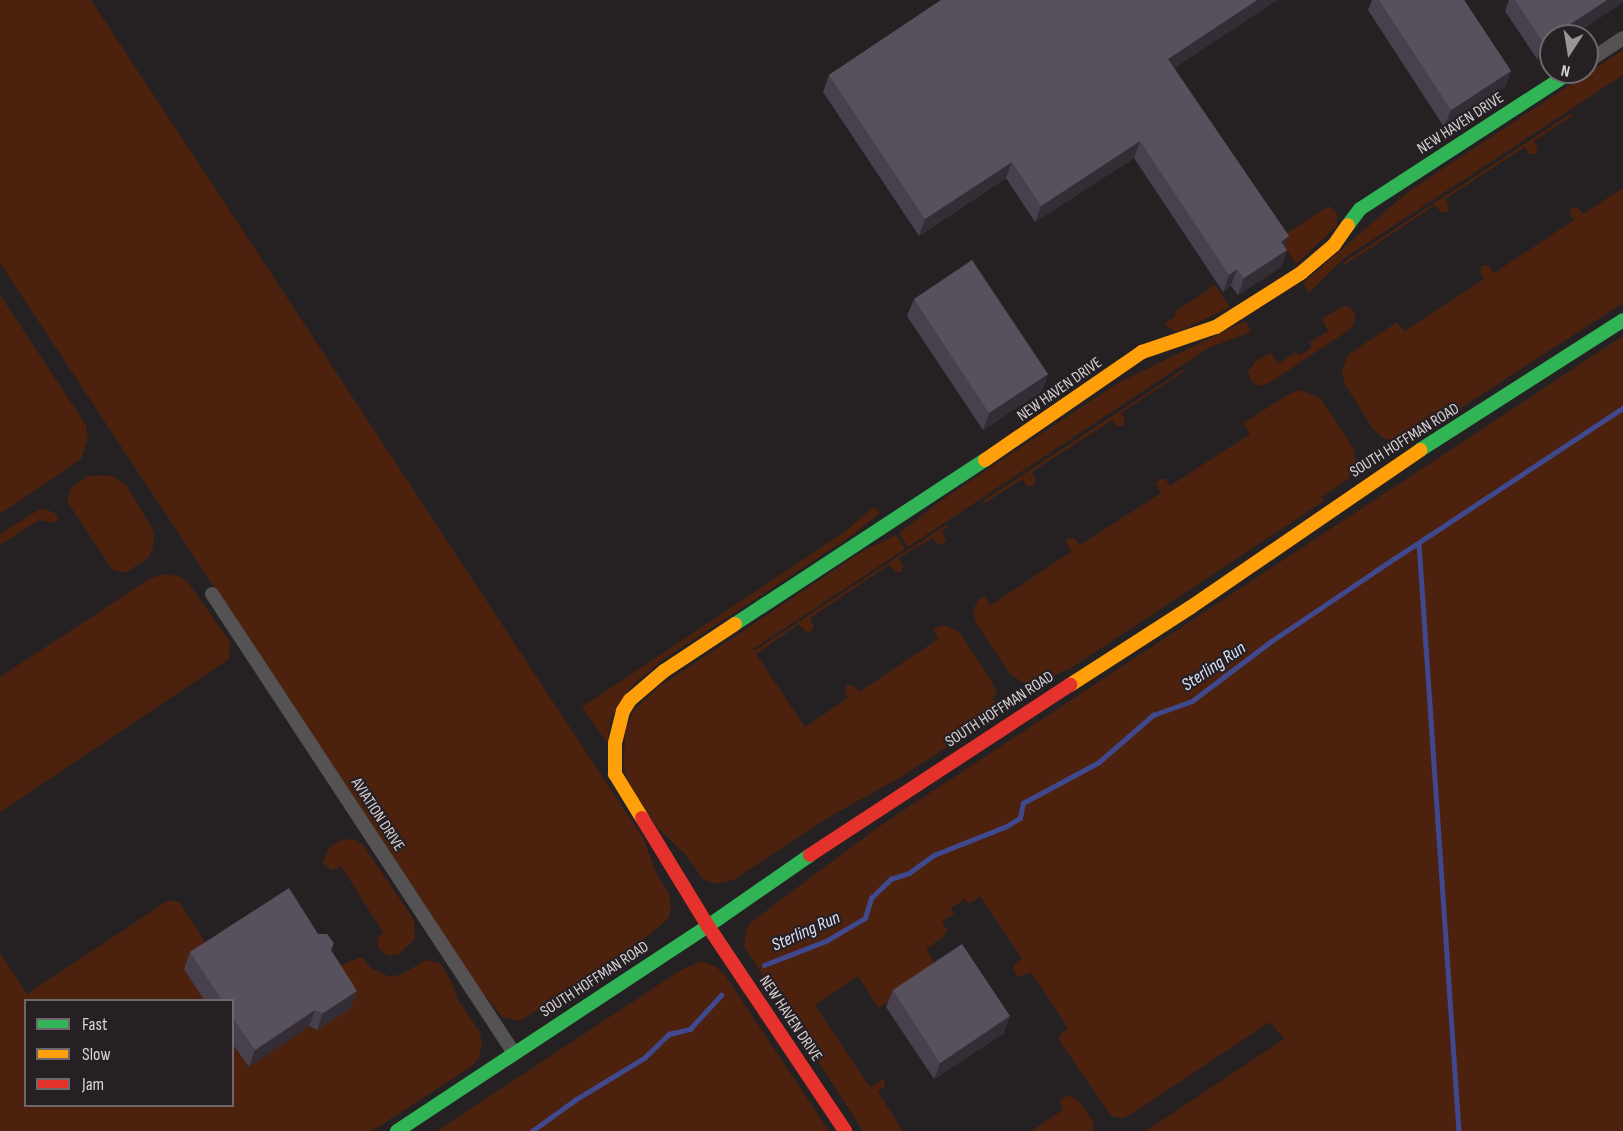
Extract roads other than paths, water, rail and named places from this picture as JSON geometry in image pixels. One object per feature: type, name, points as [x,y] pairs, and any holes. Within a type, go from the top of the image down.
[{"type":"street","points":[[1599,54],[1623,38]]},
{"type":"street","name":"NEW HAVEN DRIVE","points":[[845,1131],[708,926],[615,774],[615,743],[623,711],[651,681],[1057,413],[1142,352],[1216,327],[1301,273],[1334,245],[1360,209],[1553,84]]},
{"type":"street","name":"SOUTH HOFFMAN ROAD","points":[[397,1131],[708,926],[858,821],[1191,607],[1377,477],[1623,320]]},
{"type":"street","name":"AVIATION DRIVE","points":[[212,594],[514,1053]]},
{"type":"waterway","name":"Sterling Run","points":[[764,965],[826,941],[865,918],[871,898],[891,879],[909,873],[934,855],[1007,826],[1020,818],[1023,803],[1099,762],[1153,715],[1192,701],[1270,642],[1623,408]]},
{"type":"waterway","points":[[1419,543],[1459,1131]]},
{"type":"waterway","name":"Sterling Run","points":[[532,1131],[575,1100],[644,1058],[669,1034],[690,1029],[721,995]]}]
